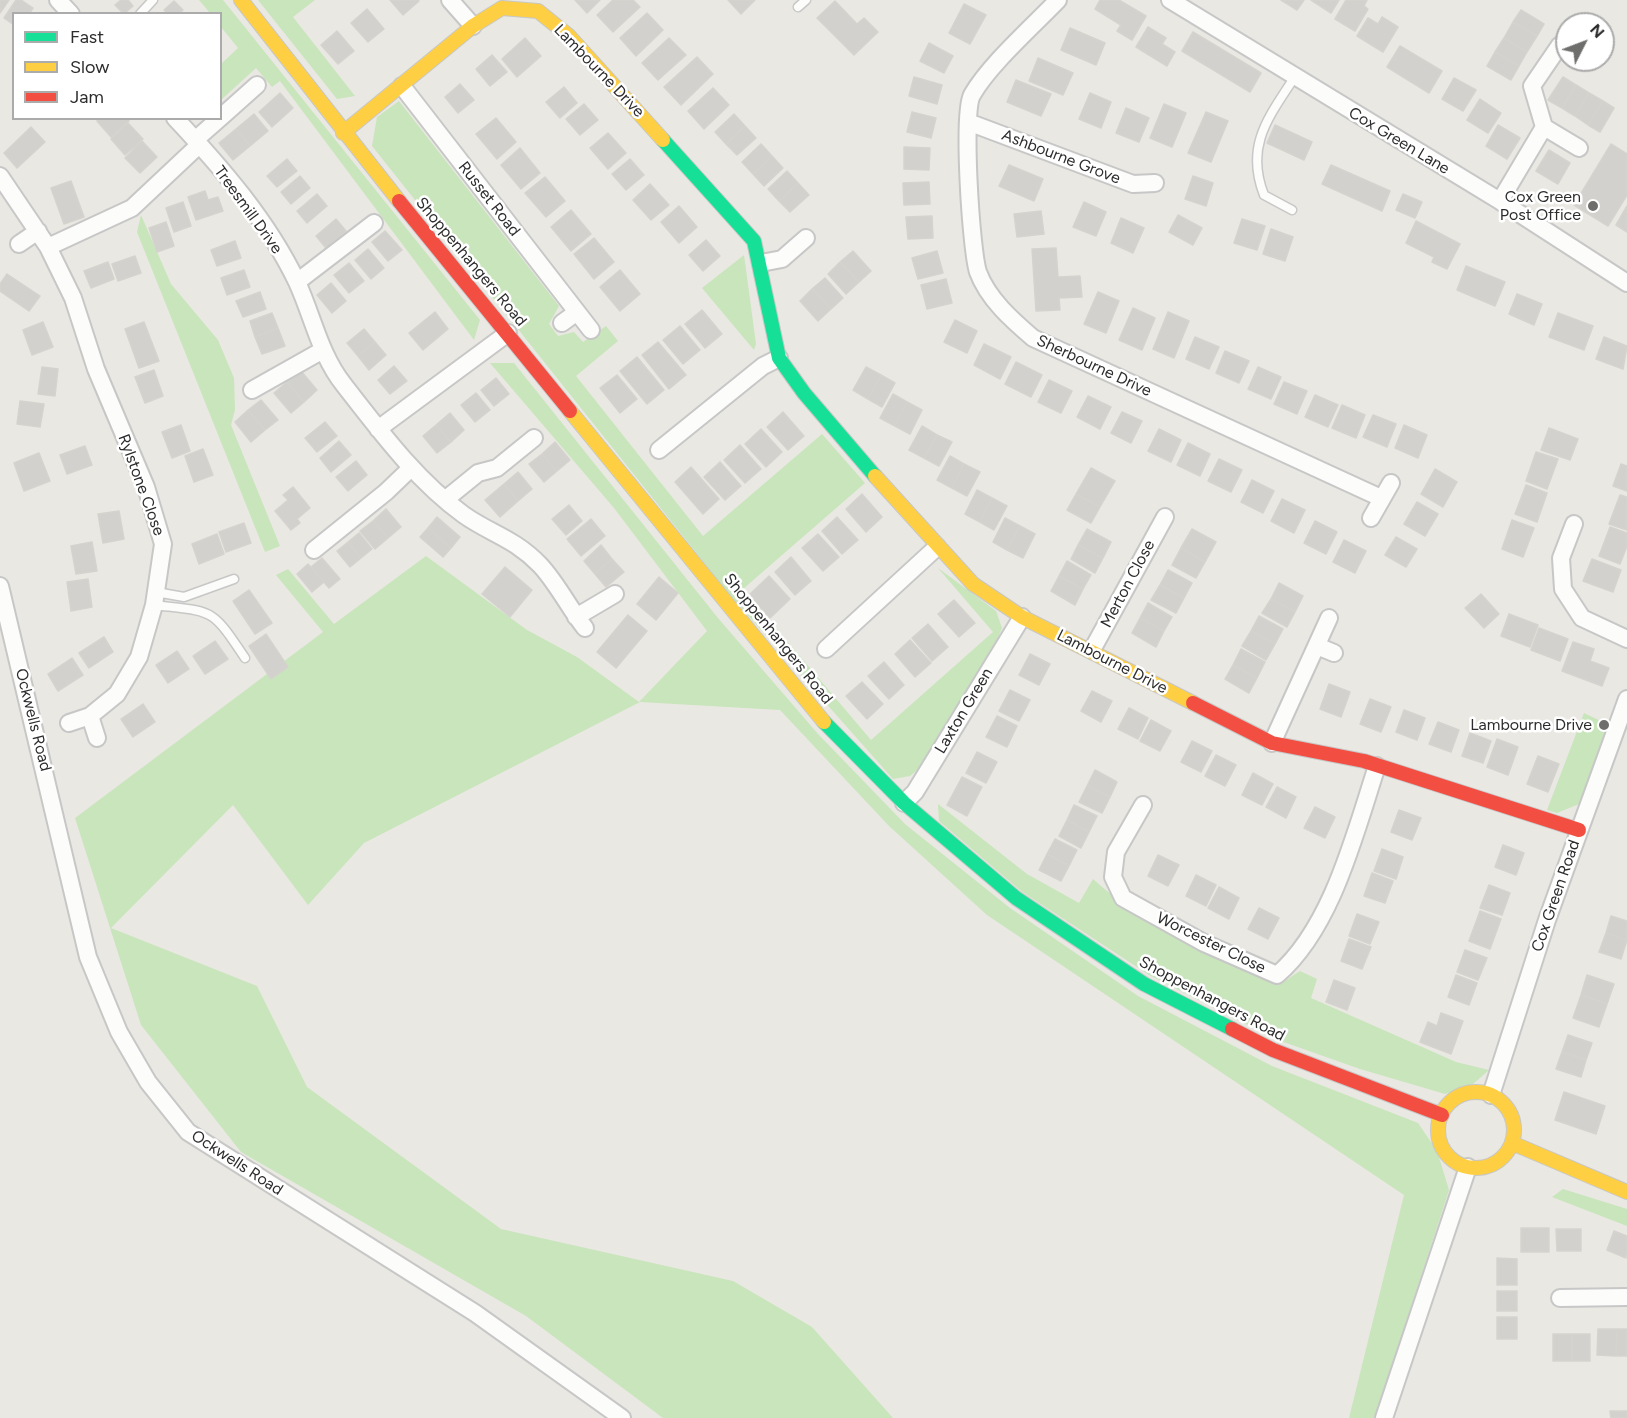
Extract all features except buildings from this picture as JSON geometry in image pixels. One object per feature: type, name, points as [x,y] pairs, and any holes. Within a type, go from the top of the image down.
[{"type":"street","points":[[58,0],[69,12]]},
{"type":"street","name":"Shoppenhangers Road","points":[[241,0],[343,133],[835,735],[904,803],[1016,898],[1144,984],[1273,1050],[1442,1115]]},
{"type":"street","points":[[450,0],[473,26]]},
{"type":"street","name":"Sherbourne Drive","points":[[1058,0],[1007,53],[971,96],[966,156],[978,271],[1003,311],[1033,338],[1386,490],[1371,518]]},
{"type":"street","name":"Cox Green Lane","points":[[1170,0],[1294,78],[1500,201],[1627,283]]},
{"type":"street","name":"Lambourne Drive","points":[[343,133],[473,26],[502,8],[538,11],[569,36],[661,135],[754,241],[761,263],[770,323],[779,358],[804,393],[937,547],[973,584],[1022,617],[1092,650],[1272,743],[1327,752],[1377,766],[1579,830]]},
{"type":"street","points":[[1555,52],[1532,86],[1544,127],[1579,148]]},
{"type":"street","points":[[222,116],[257,85]]},
{"type":"street","name":"Russet Road","points":[[402,86],[591,330]]},
{"type":"street","name":"Treesmill Drive","points":[[177,120],[245,201],[277,248],[297,282],[333,372],[411,468],[465,515],[514,541],[541,566],[580,622],[615,594]]},
{"type":"street","points":[[48,246],[132,208],[218,120]]},
{"type":"street","name":"Ashbourne Grove","points":[[968,122],[1133,184],[1155,183]]},
{"type":"street","points":[[1500,201],[1544,127]]},
{"type":"street","name":"Rylstone Close","points":[[0,176],[48,246],[74,298],[96,369],[146,487],[163,544],[155,598],[139,657],[117,694],[90,716],[69,723]]},
{"type":"street","points":[[297,282],[374,223]]},
{"type":"street","points":[[19,244],[38,231]]},
{"type":"street","points":[[761,263],[782,259],[806,238]]},
{"type":"street","points":[[562,323],[577,312]]},
{"type":"street","points":[[378,429],[508,333]]},
{"type":"street","points":[[252,390],[323,350]]},
{"type":"street","points":[[659,450],[763,366],[779,358]]},
{"type":"street","points":[[446,499],[478,473],[497,468],[534,438]]},
{"type":"street","points":[[314,550],[386,492],[411,468]]},
{"type":"street","name":"Merton Close","points":[[1092,650],[1165,517]]},
{"type":"street","points":[[1574,524],[1561,558],[1563,589],[1582,618],[1627,639]]},
{"type":"street","points":[[826,649],[937,547]]},
{"type":"street","name":"Ockwells Road","points":[[0,586],[88,957],[119,1032],[148,1082],[188,1132],[475,1313],[622,1418]]},
{"type":"street","name":"Laxton Green","points":[[904,803],[915,792],[1022,617]]},
{"type":"street","points":[[1272,743],[1329,618]]},
{"type":"street","points":[[1317,646],[1334,653]]},
{"type":"street","name":"Cox Green Road","points":[[1491,1095],[1547,920],[1627,699]]},
{"type":"street","points":[[90,716],[97,738]]},
{"type":"street","name":"Worcester Close","points":[[1143,805],[1116,852],[1113,877],[1123,898],[1204,943],[1277,975],[1297,958],[1322,915],[1352,842],[1377,766]]},
{"type":"street","points":[[1480,1092],[1491,1095],[1501,1102],[1513,1121],[1512,1143],[1499,1161],[1478,1168],[1468,1167],[1456,1162],[1446,1152],[1440,1141],[1438,1128],[1442,1115],[1457,1097],[1480,1092]]},
{"type":"street","points":[[1512,1143],[1627,1192]]},
{"type":"street","points":[[1384,1418],[1468,1167]]},
{"type":"street","points":[[1560,1298],[1627,1297]]},
{"type":"lane","points":[[142,12],[153,0]]},
{"type":"lane","points":[[798,7],[806,0]]},
{"type":"lane","points":[[1292,210],[1264,195],[1257,177],[1257,144],[1267,120],[1294,78]]},
{"type":"lane","points":[[155,598],[184,597],[234,579]]},
{"type":"lane","points":[[155,598],[205,611],[221,621],[245,658]]},
{"type":"green space","points":[[199,0],[223,0],[480,320],[474,340],[280,81],[272,87],[256,68],[222,99],[222,63],[238,48],[222,28],[222,12],[209,12]]},
{"type":"green space","points":[[258,0],[315,0],[293,17],[355,96],[337,99]]},
{"type":"green space","points":[[399,101],[559,306],[549,324],[558,336],[574,332],[583,342],[606,326],[618,341],[576,376],[703,536],[822,434],[865,483],[743,589],[871,740],[993,632],[938,568],[996,611],[1002,628],[994,647],[926,763],[910,776],[893,779],[730,595],[372,146],[377,117]]},
{"type":"green space","points":[[141,215],[171,284],[218,340],[234,378],[235,410],[231,425],[280,546],[265,552],[137,232]]},
{"type":"green space","points":[[744,255],[756,344],[754,350],[702,288]]},
{"type":"green space","points":[[490,363],[514,363],[718,618],[818,734],[905,824],[1010,908],[1138,996],[1272,1066],[1418,1123],[1437,1151],[1449,1190],[1375,1418],[1349,1418],[1404,1195],[987,915],[889,826],[780,710],[640,702],[364,843],[308,905],[233,805],[111,928],[257,986],[307,1087],[501,1229],[733,1281],[812,1327],[893,1418],[663,1418],[526,1316],[241,1152],[141,1025],[75,818],[323,632],[276,575],[288,569],[334,624],[426,556],[527,630],[577,657],[639,702],[707,631],[614,508]]},
{"type":"green space","points":[[1584,713],[1611,726],[1584,802],[1557,813],[1547,810]]},
{"type":"green space","points":[[938,804],[1027,874],[1079,903],[1093,879],[1135,912],[1206,951],[1280,984],[1300,971],[1317,979],[1311,998],[1456,1062],[1489,1070],[1472,1085],[1445,1094],[1360,1069],[1275,1039],[1149,975],[1021,891],[939,821]]},
{"type":"green space","points":[[1563,1189],[1627,1209],[1627,1226],[1552,1197]]},
{"type":"traffic: fast","points":[[663,140],[754,241],[779,358],[804,393],[875,476]]},
{"type":"traffic: fast","points":[[824,722],[904,803],[1016,898],[1144,984],[1232,1029]]},
{"type":"traffic: slow","points":[[241,0],[399,201]]},
{"type":"traffic: slow","points":[[343,133],[473,26],[502,8],[538,11],[569,36],[663,140]]},
{"type":"traffic: slow","points":[[570,411],[824,722]]},
{"type":"traffic: slow","points":[[875,476],[973,584],[1022,617],[1193,703]]},
{"type":"traffic: slow","points":[[1476,1092],[1490,1095],[1503,1103],[1511,1116],[1514,1130],[1511,1144],[1503,1157],[1490,1165],[1476,1168],[1462,1165],[1449,1157],[1441,1144],[1438,1130],[1441,1116],[1449,1103],[1462,1095],[1476,1092]]},
{"type":"traffic: slow","points":[[1512,1143],[1627,1192]]},
{"type":"traffic: jam","points":[[399,201],[570,411]]},
{"type":"traffic: jam","points":[[1193,703],[1272,743],[1364,761],[1579,830]]},
{"type":"traffic: jam","points":[[1232,1029],[1273,1050],[1442,1115]]},
{"type":"place","name":"Cox Green Post Office","points":[[1593,206]]},
{"type":"place","name":"Lambourne Drive","points":[[1604,725]]}]
